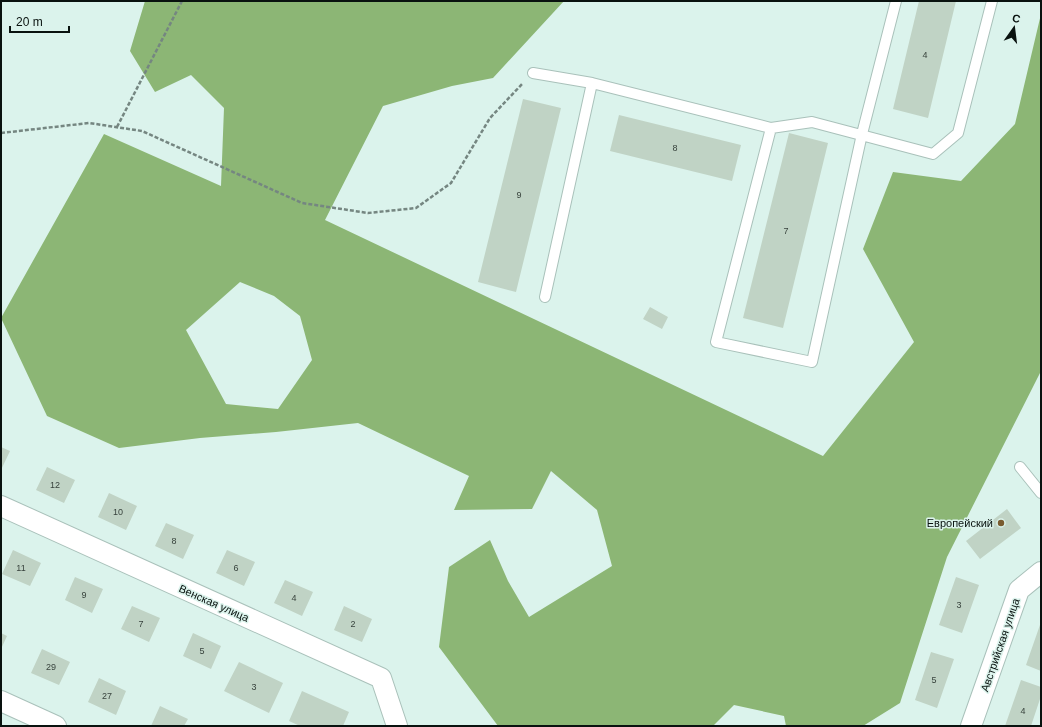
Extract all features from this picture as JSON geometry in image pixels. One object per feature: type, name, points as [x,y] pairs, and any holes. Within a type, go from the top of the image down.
[{"type":"street","name":"Венская улица","points":[[1,506],[381,678],[397,726]]},
{"type":"street","name":"Австрийская улица","points":[[971,726],[1019,590],[1041,572]]},
{"type":"street","points":[[1,701],[56,726]]},
{"type":"lane","points":[[770,128],[716,342],[812,362],[862,134],[896,1]]},
{"type":"lane","points":[[533,73],[592,83],[770,128],[812,122],[933,154],[958,132],[992,1]]},
{"type":"lane","points":[[545,297],[592,83]]},
{"type":"lane","points":[[1020,467],[1041,493]]},
{"type":"path","points":[[117,127],[182,1]]},
{"type":"path","points":[[1,133],[90,123],[142,131],[302,203],[368,213],[416,208],[451,183],[490,118],[533,73]]},
{"type":"green space","points":[[145,1],[564,1],[493,78],[452,86],[383,106],[325,220],[823,456],[914,342],[863,249],[893,172],[961,181],[1015,124],[1041,14],[1041,371],[947,557],[900,703],[863,726],[786,726],[784,716],[734,705],[713,726],[498,726],[439,647],[449,567],[490,540],[508,581],[529,617],[612,566],[597,510],[551,471],[532,509],[454,510],[469,476],[358,423],[276,432],[200,438],[119,448],[47,416],[1,318],[104,134],[221,186],[224,108],[191,75],[155,92],[130,51]],"holes":[[[240,282],[274,296],[300,316],[312,360],[278,409],[226,404],[186,330]]]},
{"type":"building","points":[[919,1],[956,1],[928,118],[893,109]]},
{"type":"building","points":[[523,99],[561,108],[516,292],[478,282]]},
{"type":"building","points":[[619,115],[741,145],[732,181],[610,151]]},
{"type":"building","points":[[789,133],[828,143],[783,328],[743,318]]},
{"type":"building","points":[[650,307],[668,317],[662,329],[643,319]]},
{"type":"building","points":[[1,447],[10,451],[1,470]]},
{"type":"building","points":[[47,467],[75,480],[64,503],[36,490]]},
{"type":"building","points":[[109,493],[137,506],[126,530],[98,517]]},
{"type":"building","points":[[1007,509],[1021,528],[980,559],[966,541]]},
{"type":"building","points":[[166,523],[194,535],[183,559],[155,546]]},
{"type":"building","points":[[13,550],[41,563],[30,586],[2,574]]},
{"type":"building","points":[[227,550],[255,562],[244,586],[216,573]]},
{"type":"building","points":[[75,577],[103,589],[92,613],[65,600]]},
{"type":"building","points":[[956,577],[979,585],[962,633],[939,625]]},
{"type":"building","points":[[285,580],[313,592],[302,616],[274,603]]},
{"type":"building","points":[[132,606],[160,618],[149,642],[121,629]]},
{"type":"building","points":[[344,606],[372,619],[362,642],[334,630]]},
{"type":"building","points":[[1041,622],[1041,671],[1026,665]]},
{"type":"building","points":[[1,633],[7,636],[1,649]]},
{"type":"building","points":[[193,633],[221,646],[211,669],[183,656]]},
{"type":"building","points":[[42,649],[70,662],[59,685],[31,673]]},
{"type":"building","points":[[931,652],[954,659],[937,708],[915,700]]},
{"type":"building","points":[[239,662],[283,683],[269,713],[224,691]]},
{"type":"building","points":[[99,678],[126,691],[116,715],[88,702]]},
{"type":"building","points":[[1021,680],[1041,687],[1041,696],[1031,726],[1005,726]]},
{"type":"building","points":[[302,691],[349,712],[343,726],[300,726],[289,721]]},
{"type":"building","points":[[160,706],[188,719],[184,726],[151,726]]},
{"type":"place","name":"Европейский","points":[[1001,523]]}]
